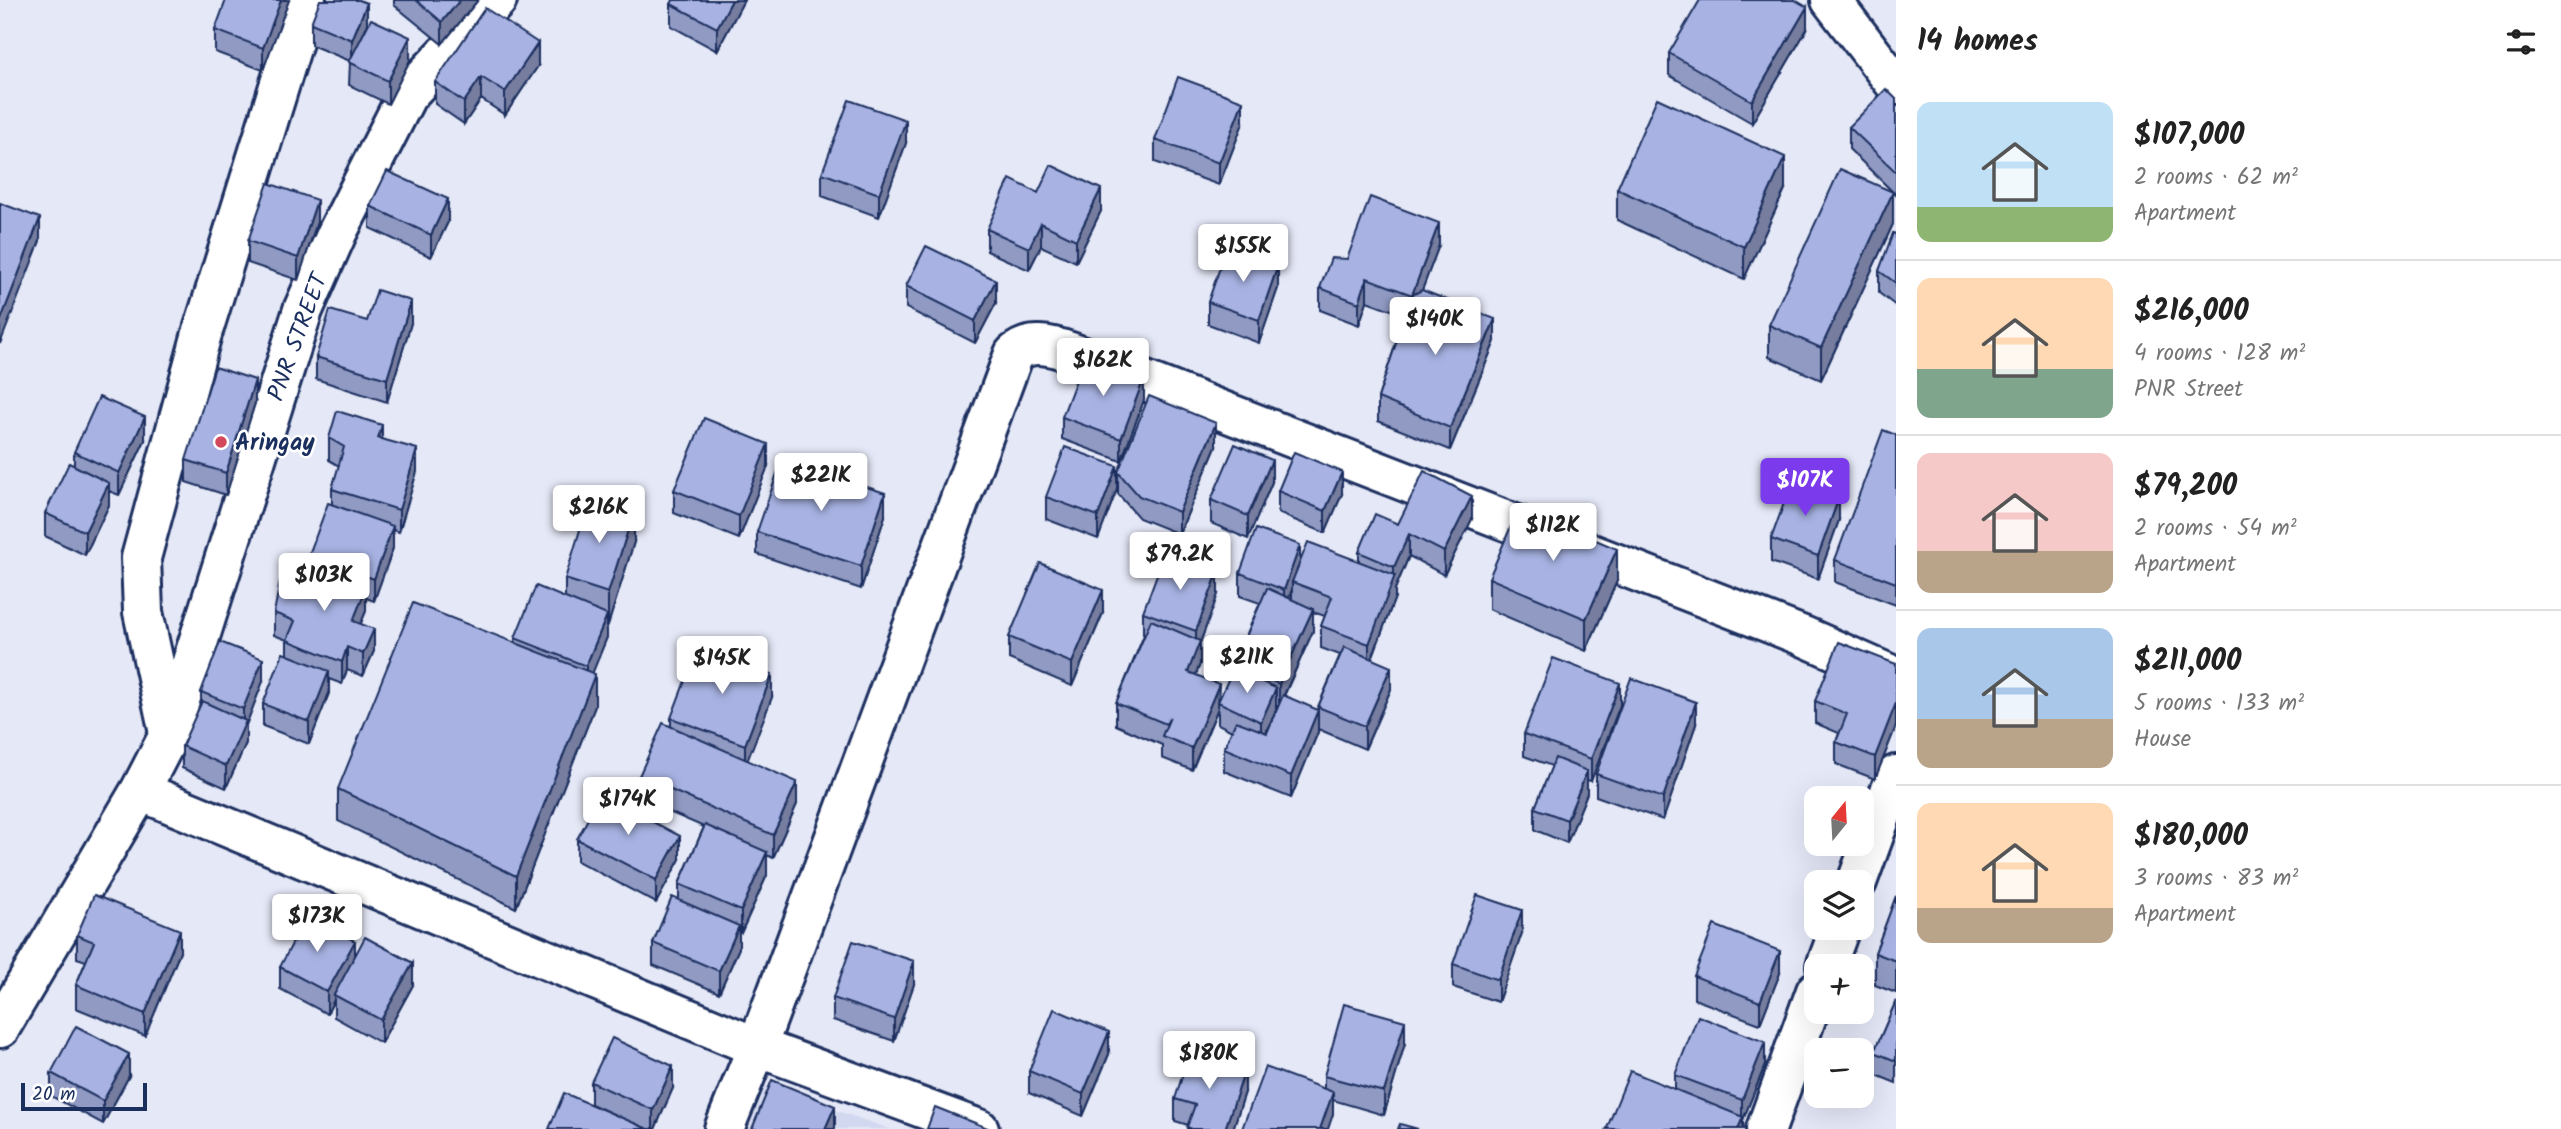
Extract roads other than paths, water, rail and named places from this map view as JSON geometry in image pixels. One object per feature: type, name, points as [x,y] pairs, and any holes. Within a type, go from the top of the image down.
[{"type":"street","points":[[169,735],[143,612],[141,558],[201,337],[306,0]]},
{"type":"street","name":"PNR STREET","points":[[0,1028],[140,791],[169,735],[303,310],[337,233],[407,95],[497,0]]},
{"type":"street","points":[[1831,0],[1896,85]]},
{"type":"street","points":[[724,1129],[1014,354],[1019,349],[1052,346],[1089,359],[1803,636],[1896,677]]},
{"type":"street","points":[[1861,870],[1896,775]]},
{"type":"street","points":[[140,791],[757,1046],[979,1129]]},
{"type":"street","points":[[1766,1129],[1804,1024]]},
{"type":"place","name":"Aringay","points":[[221,442]]}]
